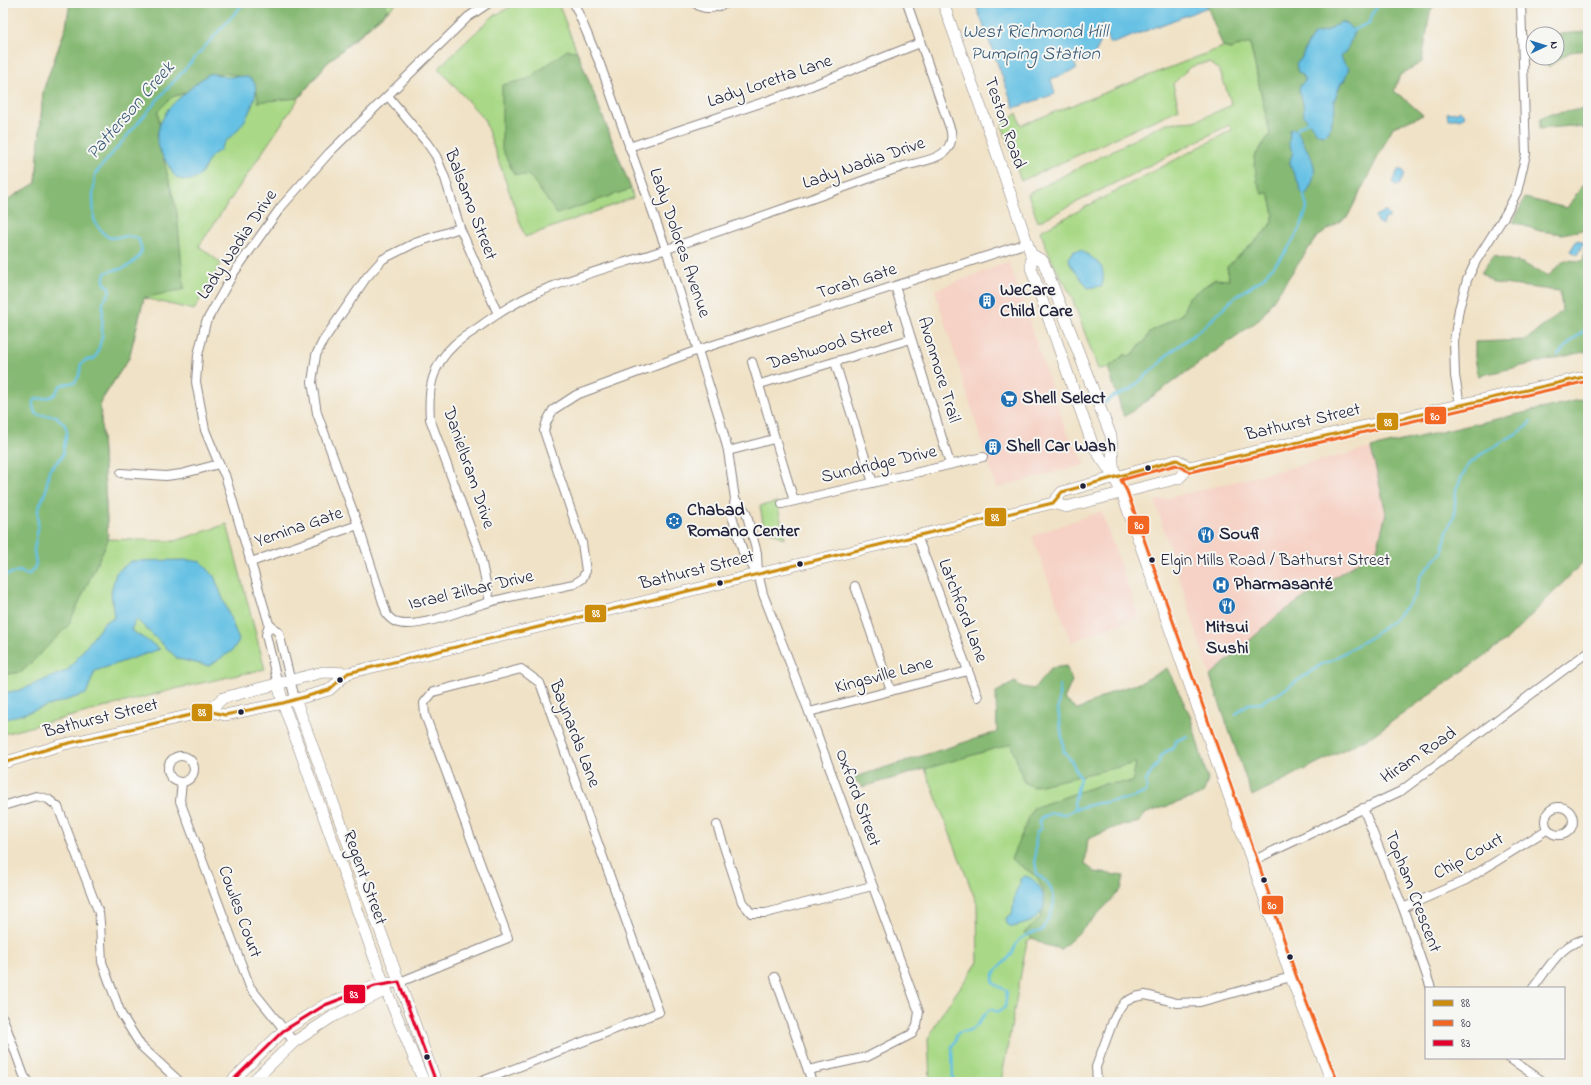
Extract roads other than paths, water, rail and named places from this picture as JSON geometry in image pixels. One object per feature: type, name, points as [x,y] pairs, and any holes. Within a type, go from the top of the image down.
[{"type":"main road","name":"Teston Road","points":[[943,3],[985,119],[1031,254],[1031,268],[1093,446],[1114,476]]},
{"type":"main road","name":"Teston Road","points":[[1031,254],[1043,261],[1111,436],[1114,476]]},
{"type":"main road","name":"Bathurst Street","points":[[208,711],[223,698],[323,672],[348,673],[1053,503],[1066,507],[1179,478],[1189,466],[1588,376]]},
{"type":"main road","name":"Bathurst Street","points":[[1053,503],[1062,492],[1114,476],[1177,460],[1189,466]]},
{"type":"main road","points":[[1114,476],[1122,493],[1252,861],[1291,977],[1332,1082]]},
{"type":"main road","name":"Bathurst Street","points":[[3,763],[61,745],[208,711],[226,715],[283,703],[329,690],[348,673]]},
{"type":"main road","name":"Regent Street","points":[[278,684],[283,703],[385,987],[424,1082]]},
{"type":"main road","name":"Regent Street","points":[[295,699],[436,1082]]},
{"type":"main road","points":[[231,1082],[283,1031],[325,1006],[399,982]]},
{"type":"main road","points":[[252,1082],[294,1042],[332,1017],[385,987]]},
{"type":"street","name":"Lady Nadia Drive","points":[[278,684],[266,636],[269,624],[225,475],[218,464],[205,430],[196,382],[198,354],[206,322],[232,274],[281,207],[329,152],[468,17],[489,3]]},
{"type":"street","name":"Lady Dolores Avenue","points":[[574,3],[600,64],[666,249],[720,420],[728,451],[735,499],[732,516],[734,524],[743,552],[758,574]]},
{"type":"street","points":[[695,3],[701,7],[711,9],[728,3]]},
{"type":"street","name":"Lady Nadia Drive","points":[[666,249],[904,166],[941,155],[948,149],[951,141],[951,131],[906,3]]},
{"type":"street","points":[[1460,405],[1455,376],[1454,341],[1459,309],[1467,280],[1476,261],[1505,215],[1517,192],[1526,154],[1521,3]]},
{"type":"street","name":"Lady Loretta Lane","points":[[630,147],[803,89],[920,43]]},
{"type":"street","name":"Balsamo Street","points":[[388,96],[436,156],[445,178],[460,228],[498,314]]},
{"type":"street","name":"Israel Zilbar Drive","points":[[460,228],[415,243],[383,259],[366,278],[323,341],[316,355],[312,382],[317,412],[358,525],[387,615],[392,621],[399,624],[417,623],[446,616],[490,602],[574,584],[582,578],[586,571],[582,543],[544,431],[547,421],[553,410],[576,395],[698,350]]},
{"type":"street","name":"Torah Gate","points":[[698,350],[1027,243]]},
{"type":"street","name":"Danielbram Drive","points":[[490,602],[480,554],[430,419],[429,405],[434,371],[454,345],[518,302],[574,278],[666,249]]},
{"type":"street","name":"Avonmore Trail","points":[[895,286],[950,464]]},
{"type":"street","name":"Dashwood Street","points":[[760,384],[911,339]]},
{"type":"street","points":[[752,362],[760,384],[774,439],[794,501]]},
{"type":"street","points":[[835,362],[873,483]]},
{"type":"street","points":[[728,451],[774,439]]},
{"type":"street","name":"Sundridge Drive","points":[[782,504],[982,457]]},
{"type":"street","points":[[121,473],[166,476],[218,464]]},
{"type":"street","name":"Lady Dolores Avenue","points":[[735,499],[746,512],[757,553],[758,574]]},
{"type":"street","name":"Yemina Gate","points":[[251,562],[358,525]]},
{"type":"street","name":"Latchford Lane","points":[[917,536],[978,697]]},
{"type":"street","name":"Oxford Street","points":[[758,574],[764,597],[809,712],[919,1012],[917,1025],[912,1034],[867,1057],[808,1070]]},
{"type":"street","points":[[854,586],[891,691]]},
{"type":"street","name":"Lady Nadia Drive","points":[[269,624],[279,633],[295,699]]},
{"type":"street","name":"Hiram Road","points":[[1252,861],[1401,791],[1588,652]]},
{"type":"street","name":"Baynards Lane","points":[[399,982],[508,938],[425,715],[424,703],[433,692],[521,669],[540,683],[659,1012],[480,1082]]},
{"type":"street","name":"Kingsville Lane","points":[[809,712],[968,671]]},
{"type":"street","name":"Cowles Court","points":[[182,782],[180,801],[250,987],[283,1031],[294,1042]]},
{"type":"street","points":[[3,806],[36,796],[48,799],[58,807],[99,913],[102,962],[121,1014],[141,1046],[180,1082]]},
{"type":"street","name":"Topham Crescent","points":[[1363,808],[1403,908],[1431,987]]},
{"type":"street","points":[[717,825],[742,902],[751,913],[766,913],[872,886]]},
{"type":"street","name":"Chip Court","points":[[1403,908],[1466,880],[1548,829]]},
{"type":"street","points":[[1534,987],[1566,948],[1576,942],[1588,939]]},
{"type":"street","points":[[775,977],[812,1082]]},
{"type":"street","points":[[1097,1082],[1096,1067],[1113,1021],[1126,1002],[1135,997],[1145,995],[1177,1003],[1200,1002],[1291,977]]},
{"type":"street","points":[[3,1018],[24,1076],[28,1082]]},
{"type":"street","points":[[1510,1059],[1544,1082]]},
{"type":"water","name":"West Richmond Hill Pumping Station","points":[[975,3],[1206,3],[1208,7],[1114,43],[1109,43],[1103,23],[1097,28],[1101,41],[1093,58],[1074,63],[1077,69],[1051,79],[1055,94],[1014,108]]},
{"type":"water","points":[[1341,22],[1347,24],[1354,31],[1348,48],[1341,57],[1349,68],[1334,101],[1334,113],[1329,132],[1324,135],[1318,134],[1304,116],[1303,103],[1299,90],[1300,86],[1305,80],[1298,72],[1296,63],[1301,59],[1314,34],[1328,30]]},
{"type":"water","points":[[209,74],[249,78],[255,83],[255,96],[250,111],[242,124],[224,143],[219,151],[211,157],[198,177],[191,180],[183,180],[174,175],[161,153],[157,141],[157,135],[160,124],[168,109]]},
{"type":"water","points":[[1460,110],[1465,116],[1460,119],[1448,119],[1447,113],[1457,112]]},
{"type":"water","points":[[1293,128],[1299,133],[1311,157],[1314,167],[1311,185],[1304,195],[1300,190],[1290,164],[1293,153],[1289,144],[1290,130]]},
{"type":"water","points":[[1398,170],[1403,170],[1405,174],[1399,185],[1395,185],[1392,182]]},
{"type":"water","points":[[1385,211],[1390,217],[1384,220],[1382,225],[1377,222],[1375,216]]},
{"type":"water","points":[[1577,240],[1584,243],[1577,255],[1570,251]]},
{"type":"water","points":[[1081,250],[1096,261],[1102,268],[1102,286],[1088,288],[1070,264],[1069,258],[1074,251]]},
{"type":"water","points":[[189,560],[201,562],[214,576],[239,640],[232,651],[209,666],[178,659],[136,619],[131,630],[160,649],[95,671],[86,694],[3,720],[3,693],[20,690],[68,670],[105,622],[114,618],[111,592],[116,573],[131,561]]},
{"type":"water","points":[[1024,876],[1034,880],[1038,885],[1043,895],[1044,906],[1036,918],[1024,924],[1012,927],[1007,924],[1006,918],[1012,914],[1017,888],[1020,885],[1020,879]]},
{"type":"waterway","name":"Patterson Creek","points":[[3,576],[19,571],[28,575],[36,565],[34,550],[38,528],[38,510],[46,490],[49,470],[62,457],[67,432],[65,425],[56,416],[39,415],[35,413],[33,402],[34,400],[54,395],[61,385],[75,382],[79,376],[81,364],[86,360],[94,359],[102,337],[103,302],[110,292],[109,287],[104,281],[105,273],[128,266],[139,256],[142,250],[138,238],[128,236],[110,238],[104,234],[96,224],[94,219],[93,196],[95,174],[159,98],[244,3]]},
{"type":"waterway","points":[[1353,30],[1369,23],[1374,11],[1381,3]]},
{"type":"waterway","points":[[1297,130],[1309,121]]},
{"type":"waterway","points":[[1103,404],[1112,397],[1130,390],[1168,354],[1205,326],[1235,297],[1262,279],[1286,252],[1301,226],[1307,208],[1304,195]]},
{"type":"waterway","points":[[1558,355],[1568,344],[1588,327]]},
{"type":"waterway","points":[[1236,714],[1248,704],[1261,703],[1278,694],[1322,664],[1330,661],[1371,637],[1396,618],[1415,596],[1420,577],[1443,551],[1447,531],[1454,517],[1456,489],[1468,465],[1483,453],[1524,429],[1531,421]]},
{"type":"waterway","points":[[1060,685],[1058,709],[1064,752],[1072,761],[1080,778],[1074,803],[1075,809]]},
{"type":"waterway","points":[[953,1082],[952,1046],[956,1041],[956,1035],[960,1032],[974,1028],[991,1009],[998,1011],[1005,1007],[1007,991],[994,983],[994,975],[1009,958],[1019,940],[1023,937],[1041,931],[1048,920],[1054,903],[1054,897],[1049,885],[1037,874],[1035,861],[1036,832],[1040,830],[1041,827],[1039,823],[1040,819],[1051,813],[1066,814],[1075,809],[1094,804],[1132,798],[1146,792],[1146,781],[1159,763],[1159,758],[1165,752],[1172,749],[1176,741],[1188,736]]},
{"type":"place","name":"WeCare Child Care","points":[[987,301]]},
{"type":"place","name":"Shell Select","points":[[1009,399]]},
{"type":"place","name":"Shell Car Wash","points":[[993,447]]},
{"type":"place","name":"Chabad Romano Center","points":[[674,521]]},
{"type":"place","name":"Soufi","points":[[1206,535]]},
{"type":"place","name":"Elgin Mills Road / Bathurst Street","points":[[1152,560]]},
{"type":"place","name":"Pharmasanté","points":[[1221,585]]},
{"type":"place","name":"Mitsui Sushi","points":[[1227,606]]}]
